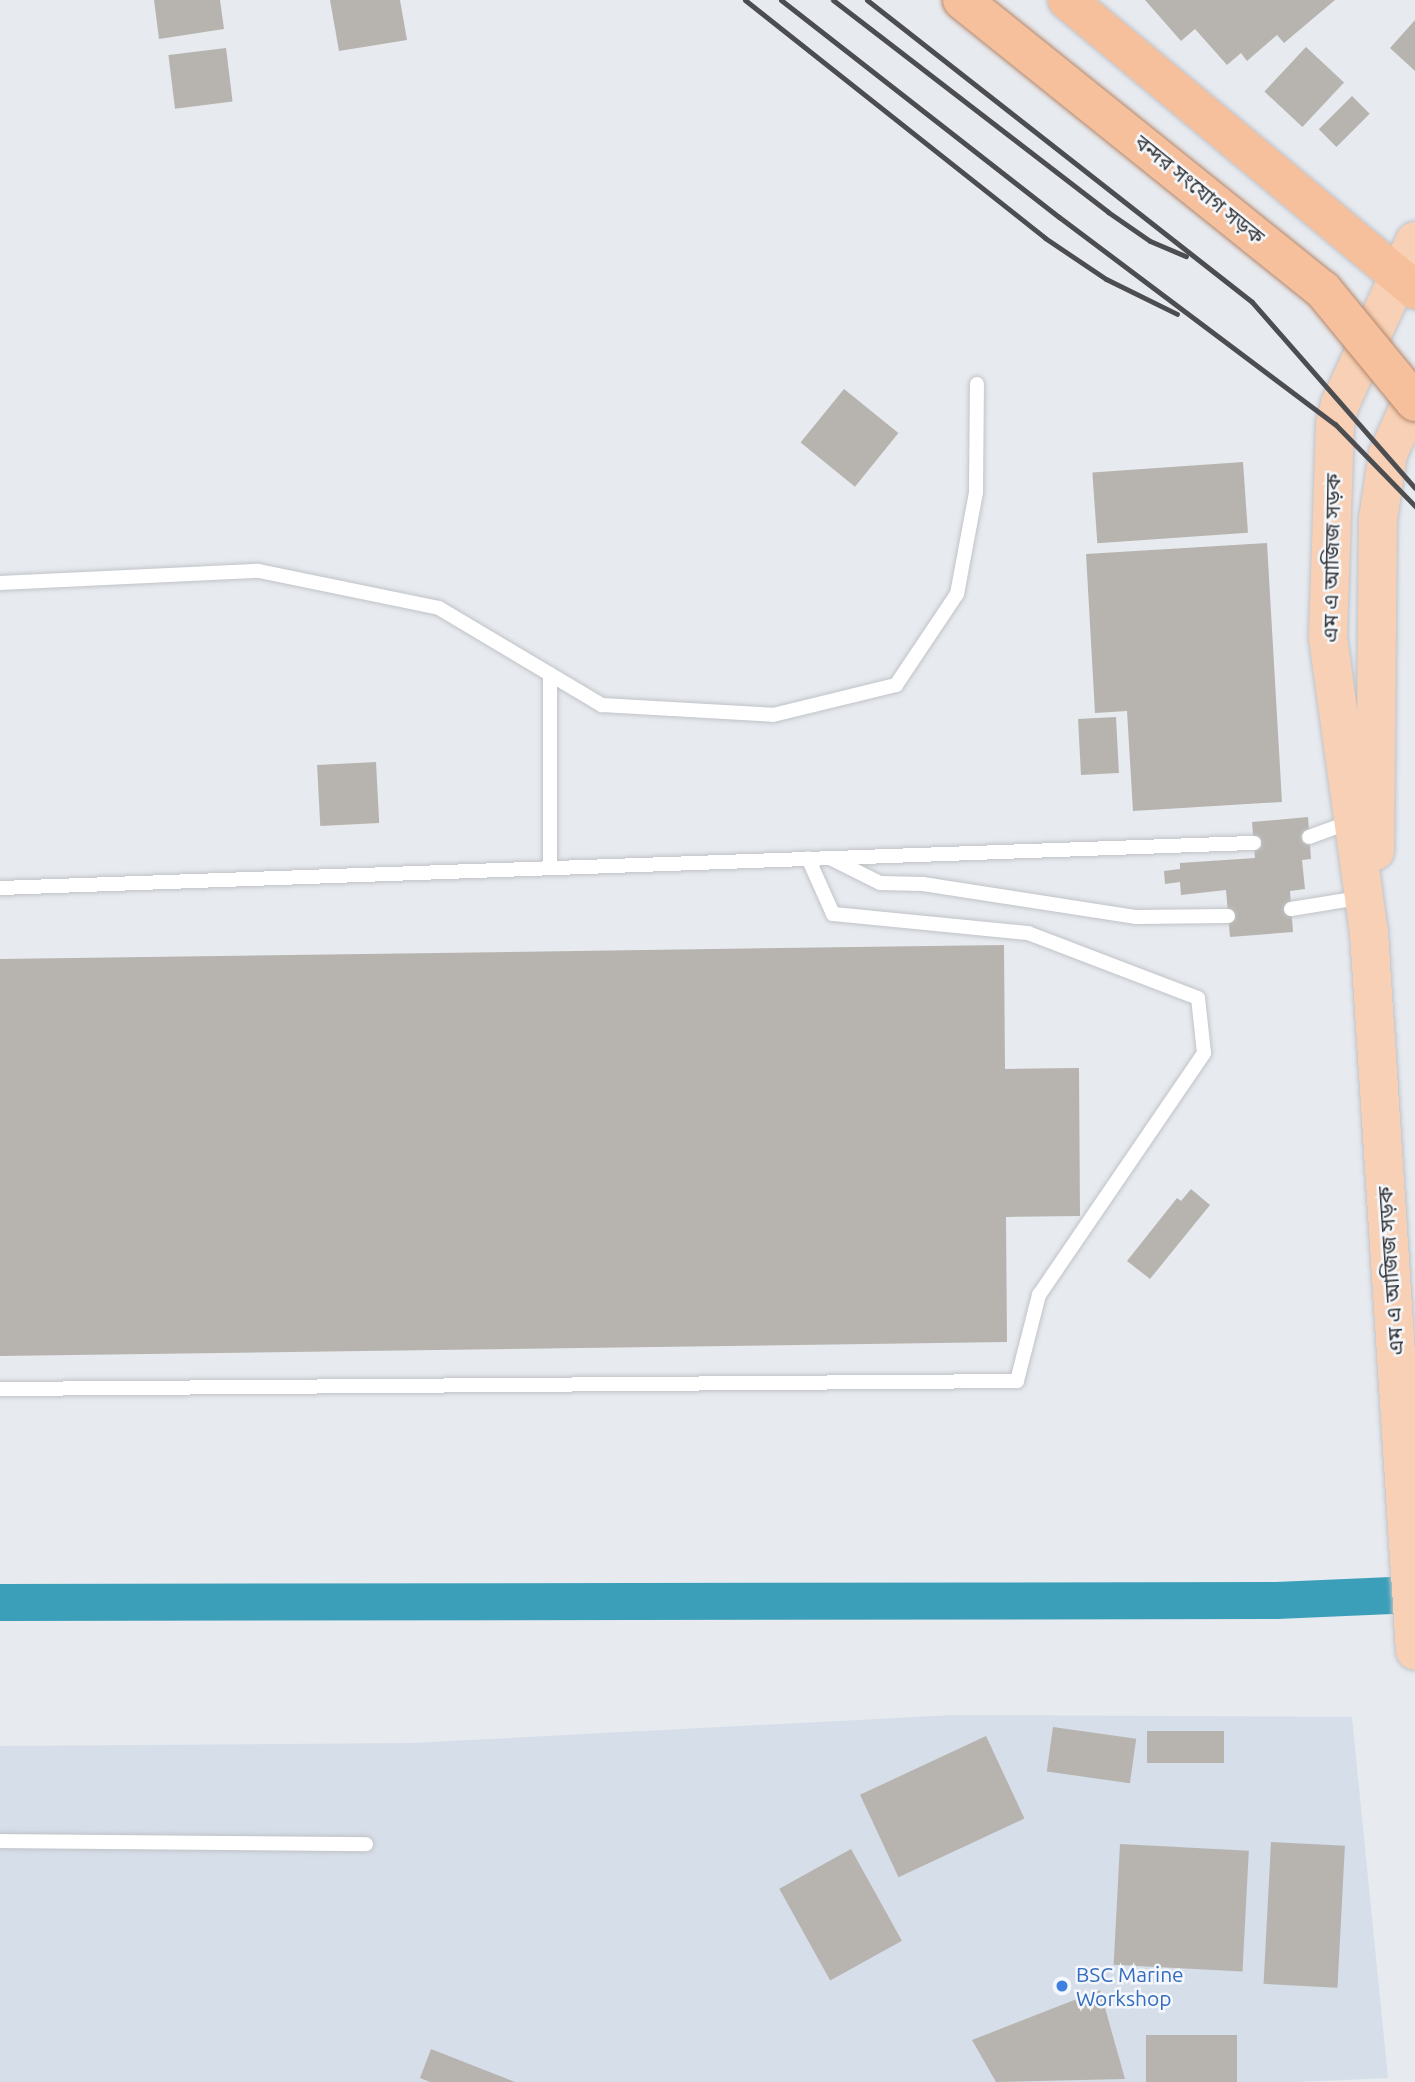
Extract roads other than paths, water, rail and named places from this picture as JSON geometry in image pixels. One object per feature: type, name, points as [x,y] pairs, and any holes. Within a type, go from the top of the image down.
[{"type":"highway","name":"বন্দর সংযোগ সড়ক","points":[[962,0],[1323,290],[1415,402]]},
{"type":"highway","points":[[1067,0],[1291,183],[1405,284]]},
{"type":"main road","name":"এম এ আজিজ সড়ক","points":[[1366,820],[1328,638],[1335,424],[1405,284],[1415,241]]},
{"type":"main road","name":"এম এ আজিজ সড়ক","points":[[1415,394],[1388,454],[1378,519],[1366,820],[1368,908],[1415,1651]]},
{"type":"lane","points":[[0,583],[258,571],[439,608],[602,705],[773,715],[896,685],[957,594],[976,492],[977,384]]},
{"type":"lane","points":[[550,674],[550,868]]},
{"type":"lane","points":[[1309,837],[1366,820]]},
{"type":"lane","points":[[0,888],[1254,843]]},
{"type":"lane","points":[[0,1389],[1017,1381],[1039,1295],[1204,1053],[1198,998],[1028,933],[833,914],[808,858]]},
{"type":"lane","points":[[828,858],[880,884],[923,884],[1136,917],[1228,916]]},
{"type":"lane","points":[[1291,909],[1368,908]]},
{"type":"lane","points":[[0,1841],[366,1844]]},
{"type":"waterway","points":[[0,1602],[1276,1600],[1415,1594]]},
{"type":"railway","points":[[745,0],[1045,238],[1106,279],[1177,314]]},
{"type":"railway","points":[[781,0],[1059,217],[1335,424],[1415,506]]},
{"type":"railway","points":[[833,0],[1108,212],[1150,241],[1186,256]]},
{"type":"railway","points":[[867,0],[1252,302],[1415,488]]},
{"type":"place","name":"BSC Marine Workshop","points":[[1062,1986]]}]
